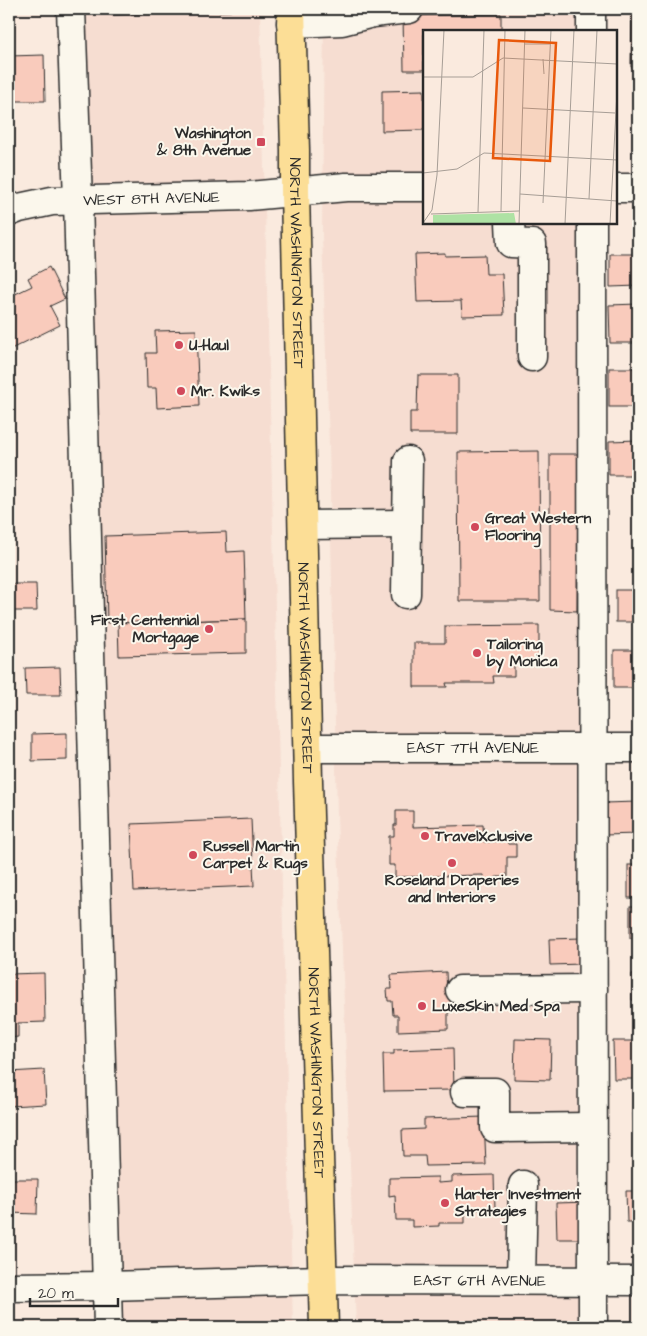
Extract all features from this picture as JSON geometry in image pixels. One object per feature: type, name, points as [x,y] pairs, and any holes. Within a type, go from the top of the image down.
[{"type":"main road","name":"NORTH WASHINGTON STREET","points":[[291,16],[296,150],[295,191],[308,748],[324,1327]]},
{"type":"street","points":[[71,9],[78,200],[108,1327]]},
{"type":"street","points":[[291,16],[342,21],[372,13],[409,9]]},
{"type":"street","points":[[591,9],[591,30]]},
{"type":"street","name":"WEST 8TH AVENUE","points":[[9,212],[52,201],[249,196],[346,187],[423,188]]},
{"type":"street","points":[[617,188],[638,188]]},
{"type":"street","points":[[510,224],[511,243],[532,244],[532,357]]},
{"type":"street","points":[[592,224],[593,1327]]},
{"type":"street","points":[[406,594],[408,460]]},
{"type":"street","points":[[303,525],[407,524]]},
{"type":"street","name":"EAST 7TH AVENUE","points":[[308,748],[638,748]]},
{"type":"street","points":[[460,990],[592,989]]},
{"type":"street","points":[[465,1092],[495,1092],[495,1128],[592,1127]]},
{"type":"street","points":[[521,1280],[523,1185]]},
{"type":"street","name":"EAST 6TH AVENUE","points":[[9,1287],[323,1280],[638,1281]]},
{"type":"shaded area","points":[[70,9],[260,9],[293,1327],[106,1327]]},
{"type":"shaded area","points":[[324,9],[593,9],[593,30],[423,30],[423,224],[594,224],[595,1327],[356,1327],[337,815],[329,444],[322,236]]},
{"type":"building","points":[[110,9],[231,9],[231,11],[111,15]]},
{"type":"building","points":[[632,9],[638,9],[638,67],[631,67]]},
{"type":"building","points":[[501,14],[501,30],[423,30],[423,70],[404,70],[403,16]]},
{"type":"building","points":[[44,55],[45,101],[10,101],[9,56]]},
{"type":"building","points":[[423,90],[423,130],[382,131],[382,91]]},
{"type":"building","points":[[445,253],[445,256],[485,255],[486,274],[502,274],[504,315],[462,316],[461,301],[417,302],[415,254]]},
{"type":"building","points":[[610,254],[638,254],[638,286],[610,287]]},
{"type":"building","points":[[49,267],[65,299],[50,306],[60,325],[9,350],[9,297],[32,286],[28,278]]},
{"type":"building","points":[[638,304],[638,343],[610,343],[609,305]]},
{"type":"building","points":[[196,330],[199,406],[157,408],[156,388],[147,388],[146,353],[156,353],[155,331]]},
{"type":"building","points":[[609,368],[638,368],[638,407],[609,407]]},
{"type":"building","points":[[418,375],[458,375],[458,434],[410,434],[410,412],[417,412]]},
{"type":"building","points":[[638,440],[638,475],[609,475],[609,441]]},
{"type":"building","points":[[539,451],[540,601],[459,601],[458,452]]},
{"type":"building","points":[[550,454],[578,454],[577,611],[550,610]]},
{"type":"building","points":[[226,532],[227,552],[244,551],[246,619],[107,623],[105,536]]},
{"type":"building","points":[[9,584],[36,584],[37,611],[9,611]]},
{"type":"building","points":[[616,590],[638,590],[638,622],[616,622]]},
{"type":"building","points":[[246,619],[246,653],[119,656],[118,623]]},
{"type":"building","name":"Tailoring by Monica","points":[[539,625],[539,663],[514,664],[514,676],[493,676],[494,683],[446,683],[447,687],[414,687],[414,643],[445,643],[445,626]]},
{"type":"building","points":[[614,650],[638,650],[638,688],[614,688]]},
{"type":"building","points":[[60,667],[61,695],[26,695],[25,668]]},
{"type":"building","points":[[67,733],[67,760],[32,761],[32,734]]},
{"type":"building","points":[[637,802],[637,834],[604,835],[604,803]]},
{"type":"building","points":[[396,811],[413,811],[413,827],[483,825],[484,842],[508,841],[508,844],[516,844],[516,857],[507,857],[507,877],[496,877],[496,881],[484,881],[483,875],[395,877],[395,865],[389,865],[389,836],[394,836]]},
{"type":"building","name":"Russell Martin Carpet & Rugs","points":[[251,819],[254,886],[134,891],[131,824]]},
{"type":"building","points":[[628,865],[638,865],[638,898],[628,898]]},
{"type":"building","points":[[630,906],[638,906],[638,938],[630,938]]},
{"type":"building","points":[[581,938],[582,964],[550,965],[549,939]]},
{"type":"building","name":"LuxeSkin Med Spa","points":[[446,972],[447,995],[451,995],[448,1029],[398,1031],[398,1015],[393,1015],[392,1001],[388,1001],[387,989],[392,989],[391,975]]},
{"type":"building","points":[[44,973],[45,1022],[18,1023],[18,1037],[9,1038],[9,974]]},
{"type":"building","points":[[638,973],[638,1000],[632,1000],[632,974]]},
{"type":"building","points":[[515,1039],[551,1040],[550,1080],[514,1079]]},
{"type":"building","points":[[613,1041],[638,1041],[638,1079],[614,1079]]},
{"type":"building","points":[[453,1048],[454,1090],[384,1091],[383,1054],[394,1054],[394,1050]]},
{"type":"building","points":[[44,1070],[46,1104],[9,1106],[9,1072]]},
{"type":"building","points":[[633,1105],[638,1105],[638,1143],[634,1143]]},
{"type":"building","points":[[484,1117],[486,1165],[426,1166],[425,1156],[403,1156],[402,1130],[424,1129],[424,1119]]},
{"type":"building","name":"Harter Investment Strategies","points":[[494,1175],[495,1209],[465,1210],[465,1223],[439,1223],[439,1226],[412,1227],[412,1220],[396,1220],[395,1195],[389,1196],[389,1178],[438,1177],[438,1183],[452,1182],[452,1176]]},
{"type":"building","points":[[9,1179],[38,1179],[37,1214],[9,1213]]},
{"type":"building","points":[[626,1191],[638,1191],[638,1222],[627,1222]]},
{"type":"building","points":[[588,1202],[589,1239],[557,1239],[556,1203]]},
{"type":"place","name":"Washington & 8th Avenue","points":[[261,142]]},
{"type":"place","name":"U-Haul","points":[[179,345]]},
{"type":"place","name":"Mr. Kwiks","points":[[181,391]]},
{"type":"place","name":"Great Western Flooring","points":[[475,527]]},
{"type":"place","name":"First Centennial Mortgage","points":[[209,629]]},
{"type":"place","name":"Tailoring by Monica","points":[[477,653]]},
{"type":"place","name":"TravelXclusive","points":[[425,836]]},
{"type":"place","name":"Russell Martin Carpet & Rugs","points":[[193,855]]},
{"type":"place","name":"Roseland Draperies and Interiors","points":[[452,863]]},
{"type":"place","name":"LuxeSkin Med Spa","points":[[422,1006]]},
{"type":"place","name":"Harter Investment Strategies","points":[[445,1203]]}]
